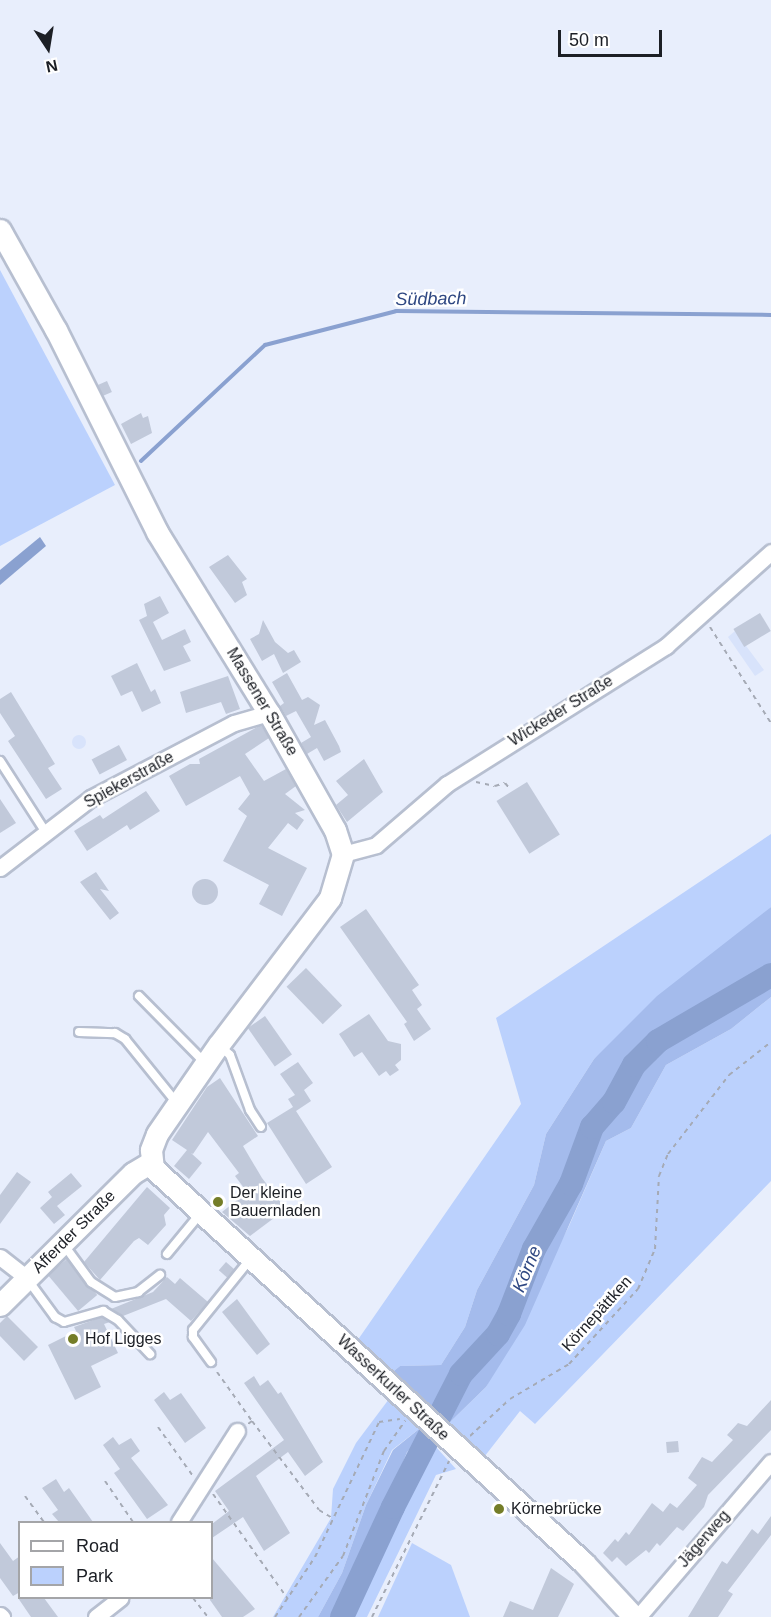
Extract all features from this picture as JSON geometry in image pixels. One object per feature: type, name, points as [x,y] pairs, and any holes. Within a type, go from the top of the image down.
[{"type":"main road","name":"Massener Straße","points":[[0,230],[56,330],[157,532],[270,713],[335,830],[342,854]]},
{"type":"main road","points":[[151,1162],[154,1142],[177,1103],[330,898],[342,854]]},
{"type":"main road","name":"Wasserkurler Straße","points":[[151,1162],[158,1174],[252,1257],[415,1416],[457,1448],[603,1581],[636,1617]]},
{"type":"main road","name":"Afferder Straße","points":[[0,1305],[133,1173],[151,1162]]},
{"type":"street","name":"Wickeder Straße","points":[[342,854],[376,845],[428,798],[464,773],[666,646],[771,552]]},
{"type":"street","name":"Spiekerstraße","points":[[0,868],[45,831],[110,788],[234,723],[270,713]]},
{"type":"street","points":[[0,1257],[27,1278]]},
{"type":"street","points":[[180,1521],[237,1431]]},
{"type":"street","name":"Jägerweg","points":[[636,1617],[771,1462]]},
{"type":"street","points":[[96,1617],[119,1599]]},
{"type":"lane","points":[[0,761],[45,831]]},
{"type":"lane","points":[[139,996],[206,1064]]},
{"type":"lane","points":[[79,1032],[115,1033],[125,1039],[177,1103]]},
{"type":"lane","points":[[219,1044],[230,1055],[250,1110],[261,1127]]},
{"type":"lane","points":[[167,1254],[201,1212]]},
{"type":"lane","points":[[63,1244],[91,1281],[115,1297],[138,1292],[160,1275]]},
{"type":"lane","points":[[211,1362],[193,1337],[193,1330],[252,1257]]},
{"type":"lane","points":[[27,1278],[56,1317],[64,1322],[103,1311],[118,1320],[150,1354]]},
{"type":"path","points":[[705,620],[771,723]]},
{"type":"path","points":[[464,773],[479,785],[505,783],[510,789]]},
{"type":"path","name":"Körnepättken","points":[[457,1448],[510,1399],[569,1364],[638,1289],[655,1249],[659,1176],[668,1154],[729,1075],[771,1042]]},
{"type":"path","points":[[211,1362],[319,1510],[334,1519]]},
{"type":"path","points":[[275,1617],[288,1599],[334,1519],[379,1422],[415,1416]]},
{"type":"path","points":[[299,1617],[343,1556],[384,1451],[415,1416]]},
{"type":"path","points":[[237,1431],[252,1421]]},
{"type":"path","points":[[158,1427],[288,1599]]},
{"type":"path","points":[[372,1617],[457,1448]]},
{"type":"path","points":[[105,1481],[132,1521]]},
{"type":"path","points":[[26,1496],[43,1521]]},
{"type":"path","points":[[195,1599],[208,1617]]},
{"type":"shaded area","points":[[40,537],[46,546],[0,585],[0,570]]},
{"type":"shaded area","points":[[735,631],[764,670],[755,676],[728,637]]},
{"type":"shaded area","points":[[79,735],[84,737],[86,742],[84,747],[79,749],[74,747],[72,742],[74,737]]},
{"type":"shaded area","points":[[771,907],[771,997],[731,1029],[666,1065],[631,1128],[606,1141],[525,1325],[486,1387],[445,1427],[389,1375],[400,1366],[441,1365],[465,1327],[477,1290],[534,1185],[546,1134],[594,1059],[657,996]]},
{"type":"shaded area","points":[[419,1429],[425,1435],[407,1452],[378,1526],[330,1617],[318,1617],[342,1573],[366,1505],[393,1450]]},
{"type":"green space","points":[[0,270],[115,485],[0,546]]},
{"type":"green space","points":[[771,834],[771,907],[594,1059],[546,1134],[534,1185],[477,1290],[465,1327],[441,1365],[400,1366],[389,1375],[355,1344],[521,1104],[496,1018]]},
{"type":"green space","points":[[771,997],[771,1181],[535,1424],[520,1411],[481,1461],[445,1427],[486,1387],[569,1226],[606,1141],[631,1128],[666,1065],[731,1029]]},
{"type":"green space","points":[[392,1395],[419,1429],[392,1450],[366,1505],[342,1573],[318,1617],[273,1617],[331,1518],[333,1489],[356,1443]]},
{"type":"green space","points":[[425,1435],[456,1469],[436,1475],[367,1617],[330,1617],[378,1526],[407,1452]]},
{"type":"green space","points":[[412,1543],[451,1565],[470,1617],[378,1617]]},
{"type":"building","points":[[107,381],[112,392],[103,396],[98,385]]},
{"type":"building","points":[[141,413],[143,418],[148,416],[152,433],[131,444],[121,424]]},
{"type":"building","points":[[228,555],[247,579],[242,582],[247,595],[235,603],[209,567]]},
{"type":"building","points":[[160,596],[169,613],[153,622],[162,640],[185,629],[191,642],[183,646],[191,661],[164,671],[139,620],[147,616],[144,604]]},
{"type":"building","points":[[760,613],[771,631],[744,647],[733,629]]},
{"type":"building","points":[[263,620],[275,642],[288,653],[294,650],[301,662],[283,673],[274,654],[262,661],[250,639],[259,634]]},
{"type":"building","points":[[137,663],[151,692],[155,689],[161,703],[142,712],[132,691],[121,696],[111,676]]},
{"type":"building","points":[[287,673],[302,700],[308,697],[320,705],[314,725],[325,720],[341,752],[324,761],[317,748],[307,754],[301,743],[311,737],[296,711],[286,716],[280,706],[284,703],[272,682]]},
{"type":"building","points":[[228,676],[240,709],[226,714],[221,702],[186,713],[180,692]]},
{"type":"building","points":[[11,692],[55,764],[48,768],[62,789],[46,799],[8,741],[15,736],[0,713],[0,699]]},
{"type":"building","points":[[261,725],[269,738],[245,754],[264,781],[286,769],[296,786],[285,794],[305,810],[295,813],[304,820],[297,830],[288,823],[268,848],[307,868],[282,916],[259,904],[269,885],[223,861],[247,816],[238,809],[250,794],[240,776],[186,806],[169,776],[190,764],[200,764],[199,759]]},
{"type":"building","points":[[119,745],[127,760],[100,775],[92,760]]},
{"type":"building","points":[[364,759],[383,792],[347,822],[336,805],[348,795],[336,781]]},
{"type":"building","points":[[527,782],[560,835],[529,854],[496,801]]},
{"type":"building","points":[[146,791],[160,811],[130,830],[127,825],[87,851],[74,831],[100,815],[103,819]]},
{"type":"building","points":[[0,799],[16,823],[0,833]]},
{"type":"building","points":[[96,872],[109,891],[100,889],[119,913],[110,920],[80,882]]},
{"type":"building","points":[[205,879],[214,883],[218,892],[214,901],[205,905],[196,901],[192,892],[196,883]]},
{"type":"building","points":[[366,909],[419,985],[412,990],[422,1005],[417,1009],[431,1029],[414,1041],[404,1024],[407,1022],[340,927]]},
{"type":"building","points":[[306,968],[342,1005],[323,1024],[287,987]]},
{"type":"building","points":[[369,1014],[388,1041],[401,1044],[401,1060],[395,1065],[399,1070],[390,1076],[386,1071],[379,1076],[362,1052],[354,1057],[339,1034]]},
{"type":"building","points":[[265,1016],[292,1055],[275,1067],[248,1028]]},
{"type":"building","points":[[298,1062],[313,1083],[304,1090],[311,1101],[296,1111],[332,1167],[306,1184],[267,1123],[293,1107],[288,1099],[295,1095],[280,1074]]},
{"type":"building","points":[[220,1078],[258,1136],[243,1146],[262,1178],[286,1209],[250,1236],[222,1212],[247,1192],[235,1176],[239,1173],[208,1132],[193,1154],[191,1153],[202,1163],[189,1179],[174,1166],[187,1150],[172,1140],[207,1087]]},
{"type":"building","points":[[17,1172],[31,1182],[0,1224],[0,1195]]},
{"type":"building","points":[[71,1173],[82,1186],[57,1206],[65,1215],[54,1224],[40,1208],[52,1197],[48,1192]]},
{"type":"building","points":[[147,1187],[170,1208],[164,1215],[166,1225],[148,1245],[139,1238],[134,1241],[100,1280],[84,1262]]},
{"type":"building","points":[[67,1259],[97,1295],[78,1311],[48,1275]]},
{"type":"building","points":[[226,1262],[234,1269],[227,1278],[219,1270]]},
{"type":"building","points":[[167,1277],[175,1284],[180,1278],[208,1302],[191,1321],[166,1299],[123,1316],[111,1309],[153,1292]]},
{"type":"building","points":[[237,1299],[270,1344],[257,1355],[222,1312]]},
{"type":"building","points":[[7,1316],[38,1347],[24,1361],[0,1336],[0,1323]]},
{"type":"building","points":[[102,1317],[110,1322],[104,1324],[118,1353],[91,1366],[101,1387],[75,1400],[48,1345],[76,1331],[74,1327]]},
{"type":"building","points":[[254,1376],[260,1386],[268,1380],[278,1394],[281,1392],[323,1462],[305,1476],[288,1452],[256,1476],[290,1533],[264,1551],[243,1517],[213,1537],[213,1523],[229,1511],[215,1491],[284,1440],[244,1383]]},
{"type":"building","points":[[164,1392],[170,1400],[181,1393],[206,1428],[185,1443],[154,1400]]},
{"type":"building","points":[[771,1400],[771,1430],[708,1495],[704,1507],[683,1531],[677,1527],[660,1546],[657,1543],[649,1553],[646,1550],[626,1566],[617,1557],[612,1562],[603,1553],[615,1539],[618,1542],[626,1532],[629,1535],[652,1503],[663,1512],[670,1503],[677,1508],[697,1485],[688,1478],[702,1457],[712,1462],[733,1440],[727,1435],[738,1423],[747,1426]]},
{"type":"building","points":[[113,1437],[119,1445],[131,1438],[140,1451],[131,1458],[168,1505],[147,1519],[114,1473],[120,1469],[103,1445]]},
{"type":"building","points":[[678,1441],[679,1452],[667,1453],[666,1442]]},
{"type":"building","points":[[56,1479],[64,1492],[69,1488],[92,1521],[58,1521],[52,1514],[58,1510],[42,1488]]},
{"type":"building","points":[[771,1516],[771,1535],[728,1591],[733,1594],[718,1617],[688,1617],[722,1561],[727,1564],[752,1529],[758,1534]]},
{"type":"building","points":[[0,1543],[13,1561],[18,1557],[18,1593],[13,1596],[0,1578]]},
{"type":"building","points":[[213,1559],[255,1609],[243,1617],[222,1617],[210,1600],[213,1599]]},
{"type":"building","points":[[551,1568],[574,1584],[558,1617],[503,1617],[510,1601],[533,1610]]},
{"type":"building","points":[[19,1599],[45,1599],[58,1617],[31,1617]]},
{"type":"waterway","name":"Südbach","points":[[141,461],[265,345],[396,311],[771,315]]},
{"type":"waterway","name":"Körne","points":[[342,1617],[393,1507],[461,1374],[498,1334],[509,1314],[534,1249],[571,1184],[592,1127],[614,1102],[634,1065],[658,1041],[771,975]]},
{"type":"place","name":"Der kleine Bauernladen","points":[[218,1202]]},
{"type":"place","name":"Hof Ligges","points":[[73,1339]]},
{"type":"place","name":"Körnebrücke","points":[[499,1509]]}]
